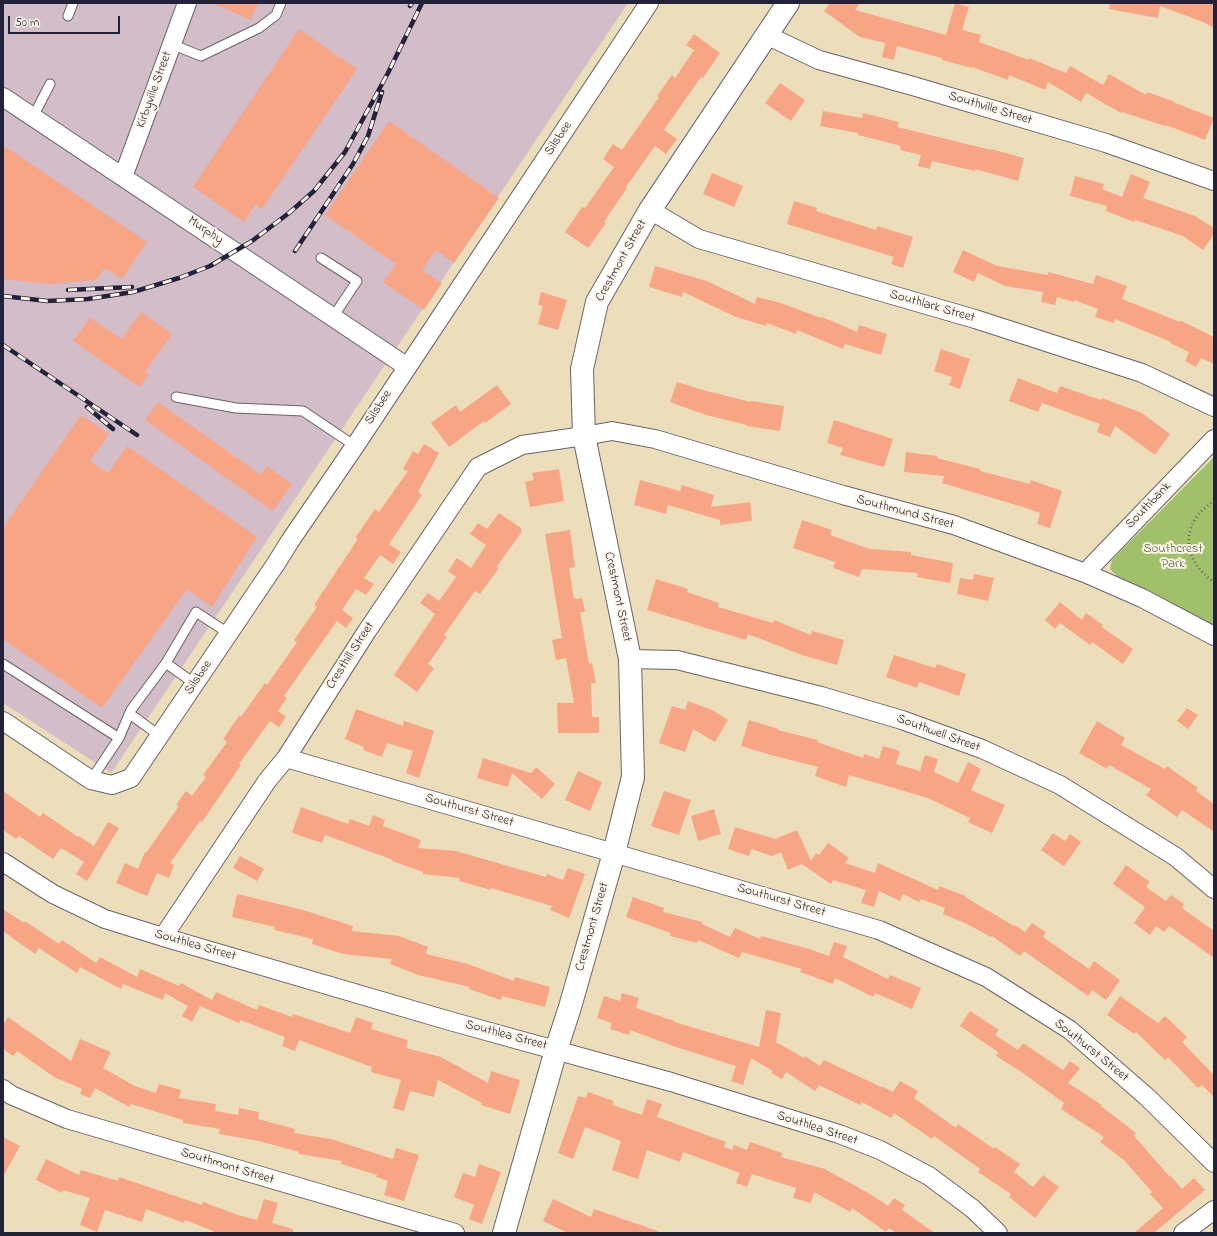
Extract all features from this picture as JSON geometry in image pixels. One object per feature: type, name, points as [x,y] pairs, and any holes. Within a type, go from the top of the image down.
[{"type":"street","name":"Kirbyville Street","points":[[123,177],[186,3]]},
{"type":"street","name":"Silsbee","points":[[91,780],[112,785],[132,778],[355,446],[406,366],[649,3]]},
{"type":"street","name":"Crestmont Street","points":[[504,1233],[614,853],[633,777],[630,659],[584,436],[582,369],[597,302],[650,210],[788,3]]},
{"type":"street","name":"Southville Street","points":[[766,35],[819,60],[914,86],[1106,143],[1214,181]]},
{"type":"street","name":"Murphy","points":[[3,97],[406,366]]},
{"type":"street","name":"Southlark Street","points":[[650,210],[699,239],[998,326],[1142,373],[1214,407]]},
{"type":"street","name":"Southmund Street","points":[[584,436],[612,431],[655,439],[843,495],[954,525],[1084,573],[1142,598],[1214,636]]},
{"type":"street","name":"Cresthill Street","points":[[163,937],[268,781],[286,758],[367,631],[478,467],[522,445],[584,436]]},
{"type":"street","name":"Southbank","points":[[1084,573],[1214,439]]},
{"type":"street","name":"Southwell Street","points":[[630,659],[677,660],[814,694],[902,720],[982,749],[1060,785],[1176,857],[1214,889]]},
{"type":"street","points":[[3,721],[91,780]]},
{"type":"street","name":"Southurst Street","points":[[286,758],[879,930],[986,977],[1070,1030],[1147,1097],[1214,1164]]},
{"type":"street","name":"Southlea Street","points":[[3,862],[53,894],[105,919],[450,1021],[702,1092],[838,1134],[880,1150],[929,1176],[973,1209],[998,1233]]},
{"type":"street","name":"Southmont Street","points":[[3,1090],[11,1095],[67,1119],[455,1233]]},
{"type":"street","points":[[1182,1233],[1214,1210]]},
{"type":"lane","points":[[68,16],[73,3]]},
{"type":"lane","points":[[171,44],[201,56],[259,28],[276,15],[281,3]]},
{"type":"lane","points":[[33,117],[50,84]]},
{"type":"lane","points":[[322,258],[357,281],[333,317]]},
{"type":"lane","points":[[176,397],[236,408],[303,411],[355,446]]},
{"type":"lane","points":[[91,780],[119,738],[130,714],[166,662],[196,612],[228,633]]},
{"type":"lane","points":[[166,662],[195,684]]},
{"type":"lane","points":[[3,664],[119,738]]},
{"type":"lane","points":[[130,714],[160,736]]},
{"type":"path","points":[[1214,500],[1196,518],[1189,535],[1189,551],[1196,565],[1214,582]]},
{"type":"shaded area","points":[[3,3],[628,3],[111,773],[3,703]]},
{"type":"green space","name":"Southcrest Park","points":[[1214,457],[1214,626],[1118,577],[1110,569],[1112,560]]},
{"type":"building","points":[[212,3],[258,3],[251,20]]},
{"type":"building","points":[[830,3],[860,3],[855,10],[946,35],[955,3],[969,7],[962,30],[981,35],[979,42],[1029,60],[1029,58],[1066,73],[1070,66],[1103,85],[1109,74],[1146,95],[1147,92],[1214,118],[1205,140],[1166,125],[1165,126],[1122,112],[1121,113],[1086,93],[1081,102],[1048,82],[1045,90],[1009,75],[1008,80],[972,67],[942,60],[942,58],[897,46],[894,60],[882,57],[885,43],[860,37],[824,11]]},
{"type":"building","points":[[1110,3],[1214,3],[1214,28],[1203,22],[1160,6],[1158,18],[1109,9]]},
{"type":"building","points":[[299,29],[357,69],[262,209],[255,205],[244,222],[193,187]]},
{"type":"building","points":[[694,34],[720,53],[703,78],[701,77],[664,130],[677,139],[666,154],[655,146],[626,187],[627,188],[604,222],[606,223],[588,248],[565,232],[582,207],[585,208],[614,167],[603,159],[613,144],[622,150],[659,97],[657,96],[672,75],[675,78],[694,50],[686,45]]},
{"type":"building","points":[[780,83],[805,100],[791,121],[765,103]]},
{"type":"building","points":[[823,111],[862,118],[863,113],[899,122],[897,127],[1024,158],[1018,181],[975,169],[975,171],[932,161],[930,169],[918,166],[921,155],[900,150],[901,146],[858,135],[858,133],[820,126]]},
{"type":"building","points":[[389,121],[499,198],[454,263],[436,250],[422,270],[442,283],[424,310],[383,282],[396,264],[325,215]]},
{"type":"building","points":[[3,145],[147,242],[122,279],[105,268],[96,280],[51,284],[3,279]]},
{"type":"building","points":[[712,173],[743,186],[734,207],[703,194]]},
{"type":"building","points":[[1131,174],[1150,182],[1143,198],[1195,216],[1214,228],[1214,234],[1203,250],[1183,236],[1135,220],[1134,222],[1106,211],[1107,206],[1070,196],[1075,176],[1104,184],[1102,189],[1122,197]]},
{"type":"building","points":[[794,201],[817,208],[816,211],[876,230],[877,226],[913,237],[903,268],[891,264],[894,257],[787,224]]},
{"type":"building","points":[[963,250],[997,266],[1048,275],[1048,272],[1093,284],[1096,275],[1127,286],[1122,299],[1180,322],[1181,321],[1214,337],[1214,364],[1201,358],[1196,367],[1185,361],[1189,352],[1170,343],[1171,342],[1115,319],[1114,323],[1095,317],[1098,309],[1074,300],[1074,302],[1057,297],[1055,305],[1041,302],[1043,292],[1005,286],[978,273],[974,282],[953,272]]},
{"type":"building","points":[[655,266],[707,281],[755,304],[757,297],[781,303],[821,318],[822,317],[857,332],[859,325],[887,334],[881,355],[845,344],[843,349],[797,330],[796,334],[767,323],[766,326],[736,317],[683,292],[682,297],[649,287]]},
{"type":"building","points":[[541,292],[567,300],[558,330],[538,324],[543,306],[538,305]]},
{"type":"building","points":[[141,312],[172,334],[145,372],[149,374],[140,387],[73,341],[90,318],[122,339]]},
{"type":"building","points":[[941,349],[970,359],[960,389],[949,385],[952,377],[934,371]]},
{"type":"building","points":[[1018,378],[1057,393],[1060,386],[1101,400],[1102,398],[1142,413],[1170,434],[1155,455],[1115,426],[1110,437],[1097,432],[1100,424],[1042,403],[1038,412],[1009,401]]},
{"type":"building","points":[[677,382],[751,402],[784,406],[780,431],[747,426],[706,415],[670,402]]},
{"type":"building","points":[[497,385],[511,404],[485,423],[484,421],[449,447],[431,423],[456,405],[460,412]]},
{"type":"building","points":[[158,402],[261,475],[267,466],[292,484],[273,511],[145,420]]},
{"type":"building","points":[[81,415],[109,434],[90,461],[108,473],[127,446],[257,537],[212,607],[187,589],[102,708],[3,639],[3,528]]},
{"type":"building","points":[[834,420],[893,439],[884,467],[840,455],[843,448],[827,443]]},
{"type":"building","points":[[424,444],[439,453],[418,492],[422,495],[389,544],[401,552],[393,564],[380,555],[364,578],[374,584],[366,595],[356,589],[342,610],[353,618],[346,628],[337,621],[284,696],[287,698],[278,711],[286,717],[279,727],[270,721],[239,764],[241,765],[202,822],[200,821],[170,863],[174,865],[169,878],[157,873],[147,896],[116,883],[125,863],[138,869],[145,852],[146,853],[179,806],[176,805],[186,791],[192,796],[206,777],[203,775],[227,742],[223,739],[265,683],[267,685],[297,642],[294,640],[317,607],[314,605],[358,539],[355,538],[375,509],[379,512],[408,471],[403,469],[413,451],[418,454]]},
{"type":"building","points":[[906,452],[938,456],[937,458],[980,469],[980,471],[1030,484],[1031,480],[1062,491],[1050,528],[1037,524],[1040,513],[942,483],[944,476],[904,472]]},
{"type":"building","points":[[559,469],[564,501],[530,507],[525,482],[534,480],[532,473]]},
{"type":"building","points":[[640,480],[680,491],[682,485],[714,495],[711,507],[750,502],[752,521],[720,525],[720,520],[668,505],[666,514],[634,505]]},
{"type":"building","points":[[499,513],[521,528],[521,533],[497,566],[499,568],[480,594],[475,591],[444,635],[447,637],[428,664],[434,668],[417,692],[394,675],[435,614],[420,603],[428,593],[439,601],[456,577],[448,571],[457,558],[471,568],[486,545],[470,534],[478,523],[487,529]]},
{"type":"building","points":[[802,520],[832,530],[830,535],[870,549],[911,552],[911,555],[953,563],[950,583],[917,577],[918,573],[862,569],[859,577],[833,568],[835,562],[793,548]]},
{"type":"building","points":[[570,530],[575,567],[569,568],[574,599],[582,598],[585,612],[580,612],[589,664],[592,663],[596,683],[591,683],[592,717],[599,717],[599,733],[558,733],[557,703],[574,703],[566,658],[556,660],[552,640],[562,638],[545,534]]},
{"type":"building","points":[[974,574],[994,578],[988,601],[957,594],[960,578],[973,580]]},
{"type":"building","points":[[656,579],[688,589],[687,592],[719,603],[718,607],[773,623],[774,620],[811,635],[812,631],[844,640],[837,665],[802,655],[748,634],[746,640],[647,610]]},
{"type":"building","points":[[1060,602],[1082,620],[1086,613],[1103,625],[1102,627],[1133,649],[1123,664],[1092,642],[1090,645],[1060,623],[1055,629],[1045,620]]},
{"type":"building","points":[[894,655],[935,668],[937,664],[966,674],[959,696],[919,682],[917,688],[886,677]]},
{"type":"building","points":[[688,701],[712,710],[728,720],[715,742],[693,729],[685,752],[659,743],[672,706],[685,710]]},
{"type":"building","points":[[1187,708],[1198,715],[1188,729],[1177,721]]},
{"type":"building","points":[[356,709],[403,726],[404,721],[434,731],[419,778],[406,773],[413,751],[387,743],[382,757],[363,750],[364,747],[345,739]]},
{"type":"building","points":[[749,720],[779,729],[778,730],[818,740],[817,742],[863,758],[864,754],[879,759],[883,746],[900,751],[896,764],[920,771],[925,755],[938,759],[934,772],[958,783],[968,762],[981,769],[971,790],[1005,805],[992,833],[968,822],[970,818],[928,798],[849,775],[846,787],[815,776],[818,767],[741,746]]},
{"type":"building","points":[[1097,721],[1125,738],[1121,745],[1165,769],[1167,766],[1198,788],[1196,791],[1214,804],[1214,832],[1182,810],[1177,817],[1146,795],[1151,789],[1109,765],[1107,769],[1079,753]]},
{"type":"building","points":[[483,758],[531,773],[536,767],[555,784],[542,799],[512,773],[508,787],[477,778]]},
{"type":"building","points":[[578,771],[602,782],[590,811],[565,800]]},
{"type":"building","points":[[3,791],[40,817],[43,813],[94,846],[108,822],[119,828],[87,881],[76,874],[84,862],[61,848],[53,859],[19,836],[16,839],[3,830]]},
{"type":"building","points":[[664,791],[691,800],[679,835],[651,826]]},
{"type":"building","points":[[301,807],[348,824],[350,819],[369,826],[373,815],[385,820],[383,826],[421,840],[418,848],[456,851],[546,877],[547,874],[563,880],[568,868],[585,874],[569,918],[550,910],[552,906],[491,888],[491,890],[459,881],[460,878],[423,874],[423,872],[392,861],[393,860],[325,835],[322,843],[292,833]]},
{"type":"building","points":[[714,809],[721,834],[698,841],[691,816]]},
{"type":"building","points":[[735,827],[775,839],[797,830],[811,861],[816,853],[819,855],[828,843],[849,858],[845,863],[875,873],[878,863],[938,890],[939,886],[966,896],[965,897],[1025,932],[1032,923],[1046,932],[1043,937],[1089,969],[1094,961],[1120,980],[1106,1000],[1092,990],[1088,996],[1024,951],[1020,956],[992,936],[991,937],[967,924],[943,914],[945,908],[921,899],[919,902],[903,894],[900,901],[879,891],[874,907],[861,903],[866,890],[833,880],[831,884],[802,864],[788,870],[781,852],[772,856],[751,849],[749,856],[728,849]]},
{"type":"building","points":[[1053,833],[1065,841],[1070,834],[1081,842],[1064,866],[1041,850]]},
{"type":"building","points":[[240,856],[264,869],[257,881],[233,868]]},
{"type":"building","points":[[1126,865],[1150,882],[1146,887],[1166,901],[1171,895],[1184,904],[1182,908],[1214,931],[1214,958],[1169,926],[1164,932],[1156,926],[1150,935],[1134,923],[1145,907],[1113,884]]},
{"type":"building","points":[[237,894],[303,910],[353,926],[352,931],[399,936],[428,947],[426,954],[468,964],[514,981],[515,977],[550,987],[545,1007],[502,996],[501,1000],[469,989],[470,987],[418,975],[390,964],[392,959],[343,954],[312,944],[313,939],[274,930],[275,927],[232,917]]},
{"type":"building","points":[[633,897],[664,908],[663,912],[703,922],[702,924],[730,937],[735,928],[760,939],[761,936],[829,956],[834,942],[847,946],[843,957],[888,979],[890,975],[921,988],[912,1009],[875,993],[873,997],[835,978],[833,984],[800,972],[802,969],[742,952],[739,958],[698,940],[697,943],[670,936],[671,933],[626,917]]},
{"type":"building","points":[[3,909],[24,923],[25,921],[59,944],[62,940],[96,963],[100,957],[137,977],[140,969],[179,986],[181,983],[212,1000],[216,992],[257,1010],[259,1005],[292,1017],[293,1014],[350,1033],[356,1017],[373,1023],[371,1029],[408,1040],[406,1048],[441,1057],[488,1083],[491,1071],[520,1080],[510,1114],[481,1105],[482,1103],[438,1080],[434,1097],[410,1091],[404,1111],[393,1108],[401,1080],[371,1072],[372,1067],[299,1040],[295,1051],[282,1046],[285,1037],[240,1020],[239,1023],[200,1006],[192,1022],[182,1016],[188,1006],[165,993],[163,1000],[123,984],[121,989],[80,967],[77,973],[39,948],[35,954],[3,931]]},
{"type":"building","points":[[622,993],[639,998],[636,1008],[674,1022],[759,1047],[766,1010],[781,1013],[776,1042],[804,1058],[805,1056],[820,1066],[824,1060],[893,1092],[900,1081],[918,1091],[914,1098],[956,1128],[958,1124],[994,1149],[995,1147],[1020,1164],[1014,1172],[1033,1187],[1043,1175],[1059,1187],[1035,1218],[1009,1197],[1011,1194],[978,1172],[980,1169],[934,1136],[932,1139],[894,1113],[891,1118],[862,1102],[860,1105],[819,1085],[815,1091],[786,1072],[782,1079],[771,1073],[773,1071],[751,1058],[743,1085],[731,1081],[736,1066],[676,1047],[630,1030],[629,1035],[610,1029],[612,1023],[597,1018],[604,996],[620,1001]]},
{"type":"building","points":[[1120,996],[1158,1023],[1165,1016],[1187,1037],[1182,1042],[1214,1075],[1214,1097],[1202,1085],[1198,1088],[1168,1057],[1165,1060],[1136,1032],[1134,1034],[1107,1015]]},
{"type":"building","points":[[970,1011],[999,1030],[995,1035],[1018,1050],[1023,1043],[1063,1070],[1070,1061],[1080,1068],[1068,1083],[1102,1105],[1101,1106],[1136,1133],[1134,1136],[1182,1189],[1194,1178],[1205,1190],[1154,1233],[1134,1233],[1163,1208],[1150,1194],[1152,1192],[1124,1160],[1100,1142],[1104,1137],[1061,1109],[1064,1103],[1020,1071],[996,1056],[998,1052],[960,1026]]},
{"type":"building","points":[[8,1017],[71,1061],[80,1039],[111,1052],[103,1068],[135,1086],[156,1093],[159,1084],[181,1090],[179,1098],[216,1104],[215,1111],[238,1115],[239,1108],[259,1112],[258,1119],[295,1129],[294,1133],[331,1139],[393,1159],[396,1148],[419,1155],[404,1201],[384,1195],[388,1181],[376,1177],[377,1175],[341,1164],[342,1161],[299,1154],[299,1152],[259,1141],[219,1134],[220,1129],[183,1123],[183,1120],[131,1104],[129,1107],[95,1088],[90,1098],[80,1094],[82,1089],[54,1077],[17,1051],[13,1056],[3,1049],[3,1025]]},
{"type":"building","points":[[588,1092],[614,1101],[612,1105],[642,1115],[647,1099],[662,1104],[657,1117],[726,1142],[724,1147],[732,1150],[734,1145],[747,1150],[750,1142],[782,1153],[781,1157],[825,1169],[870,1194],[888,1206],[894,1198],[905,1205],[902,1210],[935,1233],[896,1233],[889,1228],[886,1232],[852,1208],[850,1212],[814,1192],[811,1203],[793,1198],[796,1188],[752,1174],[747,1187],[736,1183],[740,1173],[683,1152],[680,1162],[647,1150],[638,1179],[612,1170],[621,1141],[585,1127],[573,1159],[558,1153],[578,1096],[586,1098]]},
{"type":"building","points":[[3,1137],[20,1146],[3,1177]]},
{"type":"building","points":[[46,1159],[79,1175],[81,1170],[118,1181],[119,1177],[202,1205],[203,1202],[238,1215],[257,1220],[264,1199],[278,1203],[272,1223],[293,1229],[293,1233],[212,1233],[213,1231],[185,1220],[184,1223],[146,1209],[142,1222],[105,1210],[97,1232],[80,1225],[90,1198],[63,1190],[62,1193],[36,1180]]},
{"type":"building","points":[[479,1164],[501,1172],[482,1224],[469,1219],[474,1205],[454,1197],[463,1173],[475,1177]]},
{"type":"building","points":[[553,1199],[591,1217],[594,1209],[658,1231],[658,1233],[568,1233],[543,1221]]},
{"type":"railway","points":[[3,296],[47,301],[88,299],[133,292],[179,278],[210,266],[252,241],[289,213],[314,191],[345,152],[388,73],[422,3]]},
{"type":"railway","points":[[295,251],[353,164],[368,136],[382,92]]},
{"type":"railway","points":[[68,290],[132,287]]},
{"type":"railway","points":[[3,345],[137,435]]},
{"type":"railway","points":[[87,407],[113,429]]}]
